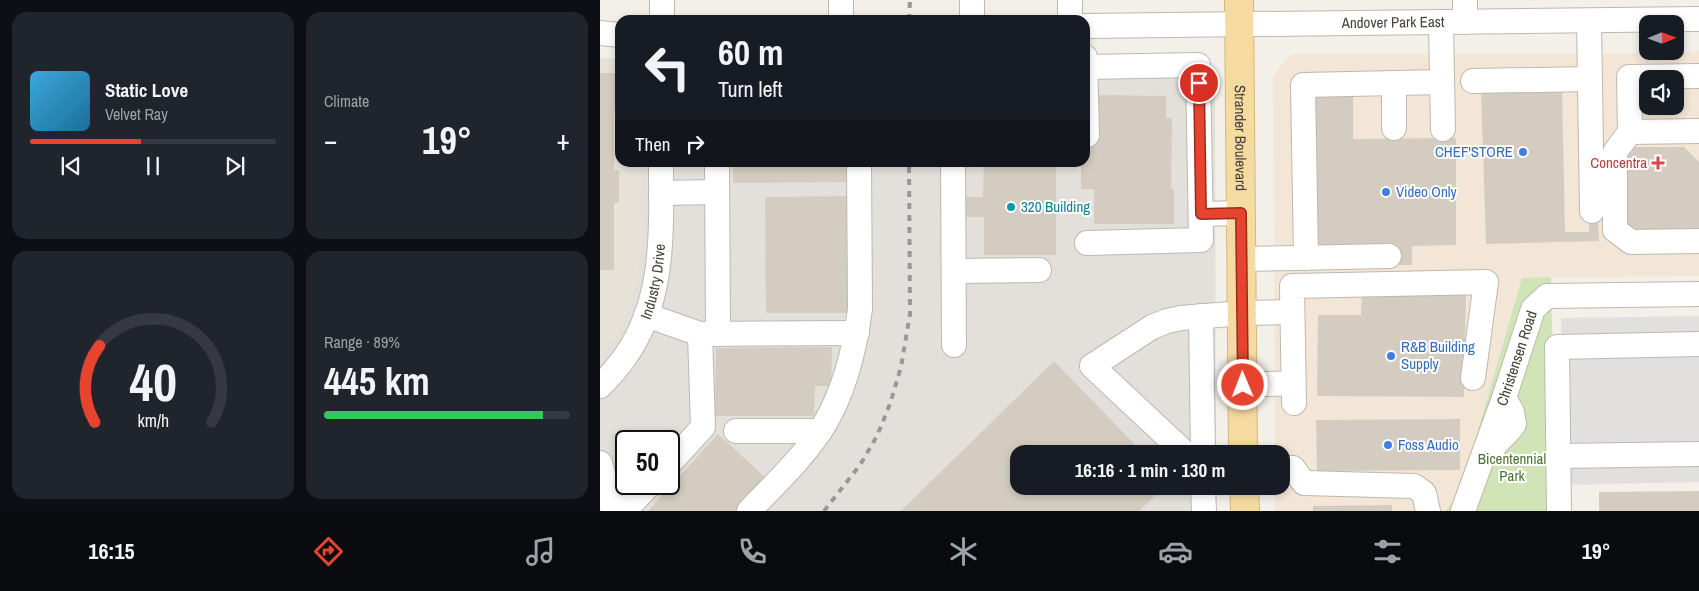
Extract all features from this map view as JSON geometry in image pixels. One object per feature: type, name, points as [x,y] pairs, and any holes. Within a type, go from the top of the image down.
[{"type":"main road","name":"Strander Boulevard","points":[[1240,13],[1244,445]]},
{"type":"main road","points":[[1244,495],[1245,511]]},
{"type":"street","points":[[662,0],[662,15]]},
{"type":"street","points":[[841,0],[841,15]]},
{"type":"street","points":[[972,0],[972,15]]},
{"type":"street","points":[[1070,0],[1070,15]]},
{"type":"street","name":"Andover Park East","points":[[1090,26],[1240,13],[1441,22],[1465,11],[1542,11],[1588,21],[1699,19]]},
{"type":"street","points":[[1588,21],[1592,211]]},
{"type":"street","points":[[1441,22],[1443,129]]},
{"type":"street","points":[[600,34],[615,35]]},
{"type":"street","points":[[1087,244],[1202,240],[1198,65],[1090,67]]},
{"type":"street","points":[[1699,76],[1629,77],[1630,132],[1615,152],[1615,230],[1631,242],[1699,241]]},
{"type":"street","points":[[1473,81],[1590,79]]},
{"type":"street","points":[[1306,258],[1303,85],[1442,82]]},
{"type":"street","points":[[1394,83],[1394,128]]},
{"type":"street","points":[[1630,132],[1699,131]]},
{"type":"street","name":"Industry Drive","points":[[600,386],[626,357],[641,329],[654,291],[660,252],[661,167]]},
{"type":"street","points":[[680,452],[703,427],[717,167]]},
{"type":"street","points":[[749,511],[794,463],[820,431],[842,386],[857,332],[860,309],[859,167]]},
{"type":"street","points":[[953,167],[954,344]]},
{"type":"street","points":[[661,193],[717,192]]},
{"type":"street","points":[[1201,214],[1241,213]]},
{"type":"street","points":[[1242,259],[1389,256]]},
{"type":"street","points":[[954,271],[1039,270]]},
{"type":"street","points":[[1243,385],[1293,393],[1292,286],[1486,282],[1473,378]]},
{"type":"street","name":"Christensen Road","points":[[1463,511],[1479,471],[1494,445],[1509,432],[1514,424],[1512,412],[1504,398],[1533,309],[1547,296],[1699,294]]},
{"type":"street","points":[[1176,445],[1092,366],[1152,327],[1181,318],[1242,313],[1292,312]]},
{"type":"street","points":[[646,315],[709,334],[857,332]]},
{"type":"street","points":[[1201,316],[1203,445]]},
{"type":"street","points":[[1559,511],[1557,347],[1699,344]]},
{"type":"street","points":[[736,431],[820,431]]},
{"type":"street","points":[[1558,456],[1699,454]]},
{"type":"street","points":[[600,463],[613,511]]},
{"type":"street","points":[[1290,468],[1293,468],[1304,484],[1414,486],[1424,493],[1428,511]]},
{"type":"street","points":[[624,511],[639,495]]},
{"type":"street","points":[[1203,495],[1204,511]]},
{"type":"shaded area","points":[[1684,51],[1699,51],[1699,276],[1522,278],[1461,489],[1446,511],[1275,511],[1275,495],[1290,495],[1290,445],[1275,445],[1273,80],[1278,69],[1292,54],[1639,53],[1639,60],[1684,60]]},
{"type":"shaded area","points":[[1090,56],[1208,67],[1215,82],[1216,445],[1010,445],[1010,495],[1216,495],[1216,511],[600,511],[600,354],[616,335],[634,295],[641,249],[640,167],[1090,167]]},
{"type":"shaded area","points":[[600,58],[615,59],[615,167],[640,167],[641,249],[634,295],[616,335],[600,354]]},
{"type":"shaded area","points":[[1699,316],[1699,482],[1564,485],[1561,318]]},
{"type":"green space","name":"Bicentennial Park","points":[[1551,277],[1556,511],[1446,511],[1461,489],[1522,278]]},
{"type":"building","points":[[600,73],[615,73],[614,170],[619,170],[619,203],[614,203],[614,270],[600,270]]},
{"type":"building","name":"CHEF'STORE","points":[[1481,90],[1562,90],[1565,232],[1589,232],[1589,214],[1598,214],[1599,241],[1486,244]]},
{"type":"building","name":"Video Only","points":[[1316,91],[1353,91],[1353,139],[1456,138],[1456,245],[1412,246],[1412,265],[1392,265],[1316,247]]},
{"type":"building","points":[[1097,95],[1166,96],[1166,118],[1172,118],[1171,189],[1174,189],[1174,224],[1094,224],[1094,189],[1081,189],[1081,167],[1090,167],[1090,142],[1097,142]]},
{"type":"building","points":[[1633,147],[1684,147],[1699,162],[1699,232],[1640,233],[1621,220],[1620,161]]},
{"type":"building","points":[[733,167],[849,167],[850,182],[733,183]]},
{"type":"building","name":"320 Building","points":[[984,167],[1056,167],[1056,255],[984,255],[984,217],[966,217],[966,197],[983,197]]},
{"type":"building","points":[[849,196],[850,313],[766,313],[765,197]]},
{"type":"building","name":"R&B Building Supply","points":[[1362,291],[1466,292],[1464,397],[1317,396],[1318,315],[1361,315]]},
{"type":"building","points":[[832,347],[831,386],[815,386],[814,416],[715,416],[716,348]]},
{"type":"building","points":[[1054,361],[1135,445],[1010,445],[1010,495],[1156,495],[1139,511],[901,511]]},
{"type":"building","name":"Foss Audio","points":[[1460,419],[1460,470],[1317,471],[1316,420]]},
{"type":"building","points":[[718,434],[768,480],[740,511],[648,511],[663,495],[680,495],[680,476]]},
{"type":"building","points":[[1699,491],[1699,511],[1599,511],[1599,492]]},
{"type":"building","points":[[1392,505],[1392,511],[1313,511],[1313,506]]},
{"type":"railway","points":[[909,15],[910,0]]},
{"type":"railway","points":[[824,511],[860,465],[877,436],[890,404],[901,367],[910,314],[909,167]]},
{"type":"place","name":"CHEF'STORE","points":[[1523,152]]},
{"type":"place","name":"Concentra","points":[[1658,163]]},
{"type":"place","name":"Video Only","points":[[1386,192]]},
{"type":"place","name":"320 Building","points":[[1011,207]]},
{"type":"place","name":"R&B Building Supply","points":[[1391,356]]},
{"type":"place","name":"Foss Audio","points":[[1388,445]]},
{"type":"route","points":[[1199,83],[1201,214],[1241,213],[1243,385]]}]
